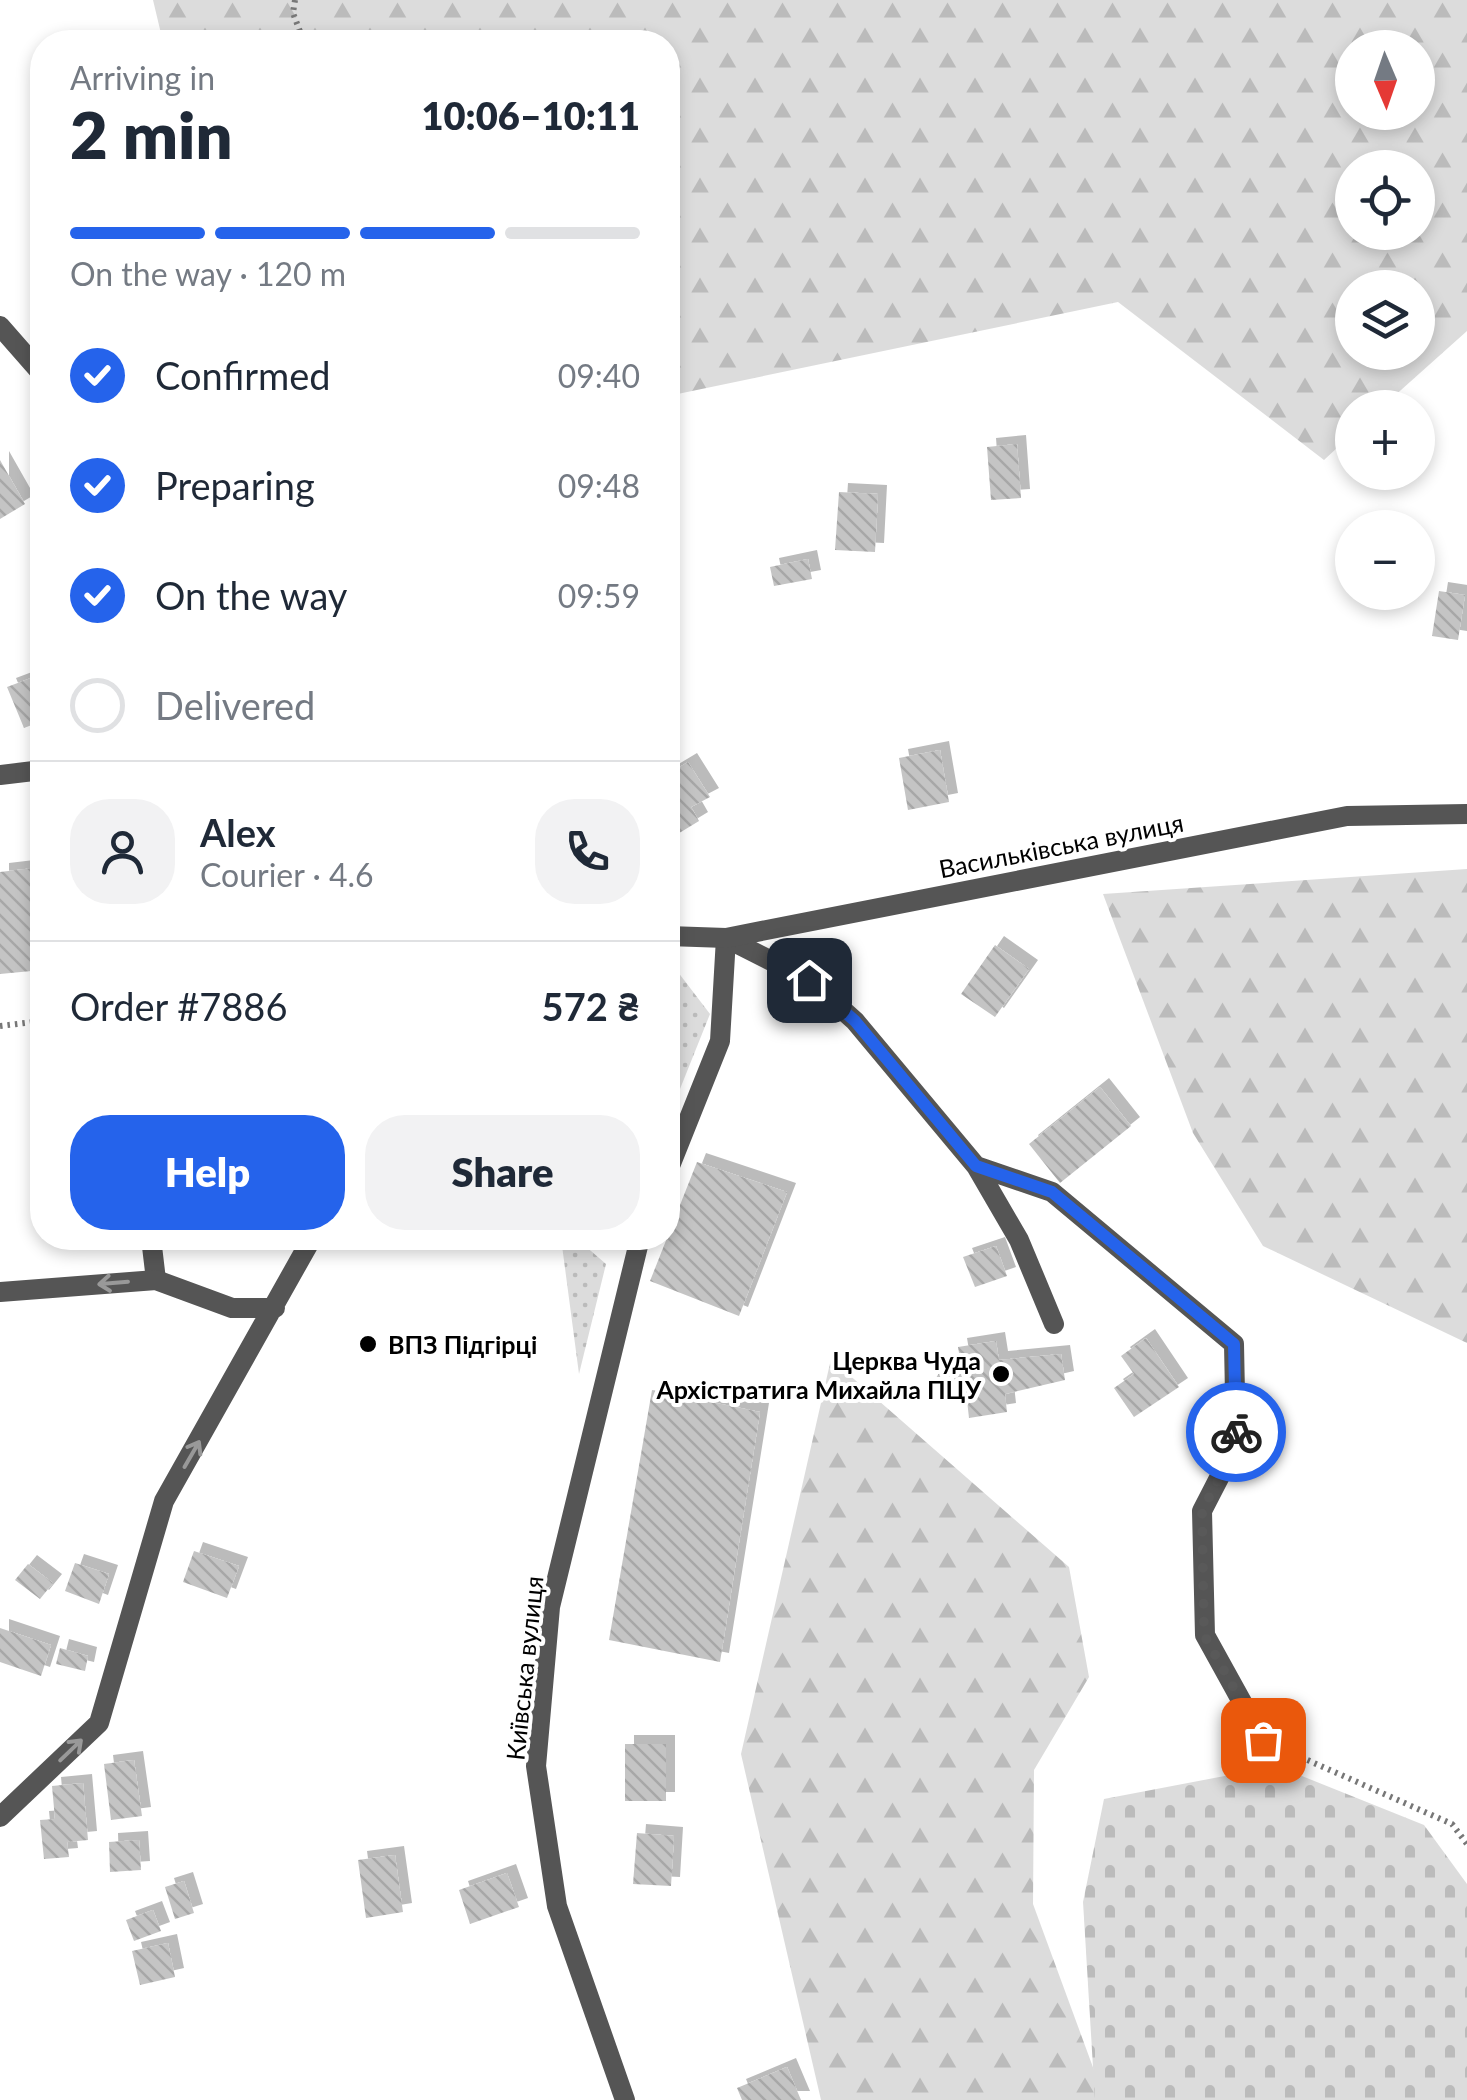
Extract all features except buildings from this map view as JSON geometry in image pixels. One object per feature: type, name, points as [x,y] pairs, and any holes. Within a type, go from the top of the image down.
[{"type":"street","points":[[0,326],[30,360]]},
{"type":"street","points":[[0,775],[30,771]]},
{"type":"street","name":"Васильківська вулиця","points":[[680,936],[726,938],[1347,816],[1467,814]]},
{"type":"street","points":[[680,1140],[720,1041],[726,938],[809,980],[855,1021],[976,1166],[1019,1240],[1054,1324]]},
{"type":"street","points":[[976,1166],[1052,1192],[1234,1344],[1236,1445],[1202,1511],[1204,1635],[1263,1740]]},
{"type":"street","points":[[152,1250],[156,1280]]},
{"type":"street","points":[[0,1817],[99,1723],[164,1501],[306,1250]]},
{"type":"street","name":"Київська вулиця","points":[[625,2100],[557,1906],[536,1766],[550,1606],[637,1250]]},
{"type":"street","points":[[0,1292],[156,1280],[232,1308],[275,1308]]},
{"type":"path","points":[[295,0],[293,13],[299,30]]},
{"type":"path","points":[[0,1026],[30,1022]]},
{"type":"path","points":[[1263,1740],[1452,1824],[1467,1844]]},
{"type":"green space","points":[[153,0],[1467,0],[1467,331],[1435,360],[1435,270],[1335,270],[1335,370],[1423,370],[1401,390],[1335,390],[1335,450],[1324,460],[1118,302],[680,393],[680,30],[160,30]]},
{"type":"green space","points":[[1467,869],[1467,1343],[1263,1246],[1193,1133],[1103,894]]},
{"type":"green space","points":[[680,975],[710,1014],[680,1089]]},
{"type":"green space","points":[[563,1250],[590,1250],[606,1264],[579,1374]]},
{"type":"green space","points":[[831,1359],[1069,1567],[1089,1677],[1034,1770],[1033,1904],[1105,2100],[821,2100],[741,1754]]},
{"type":"green space","points":[[1277,1766],[1424,1825],[1467,1884],[1467,2100],[1095,2100],[1083,1902],[1104,1799]]},
{"type":"way so far","points":[[1236,1432],[1236,1445],[1202,1511],[1204,1635],[1263,1740]]},
{"type":"place","name":"ВПЗ Підгірці","points":[[368,1344]]},
{"type":"place","name":"Церква Чуда Архістратига Михайла ПЦУ","points":[[1001,1374]]},
{"type":"route","points":[[809,980],[855,1021],[976,1166],[1052,1192],[1234,1344],[1236,1432]]}]
